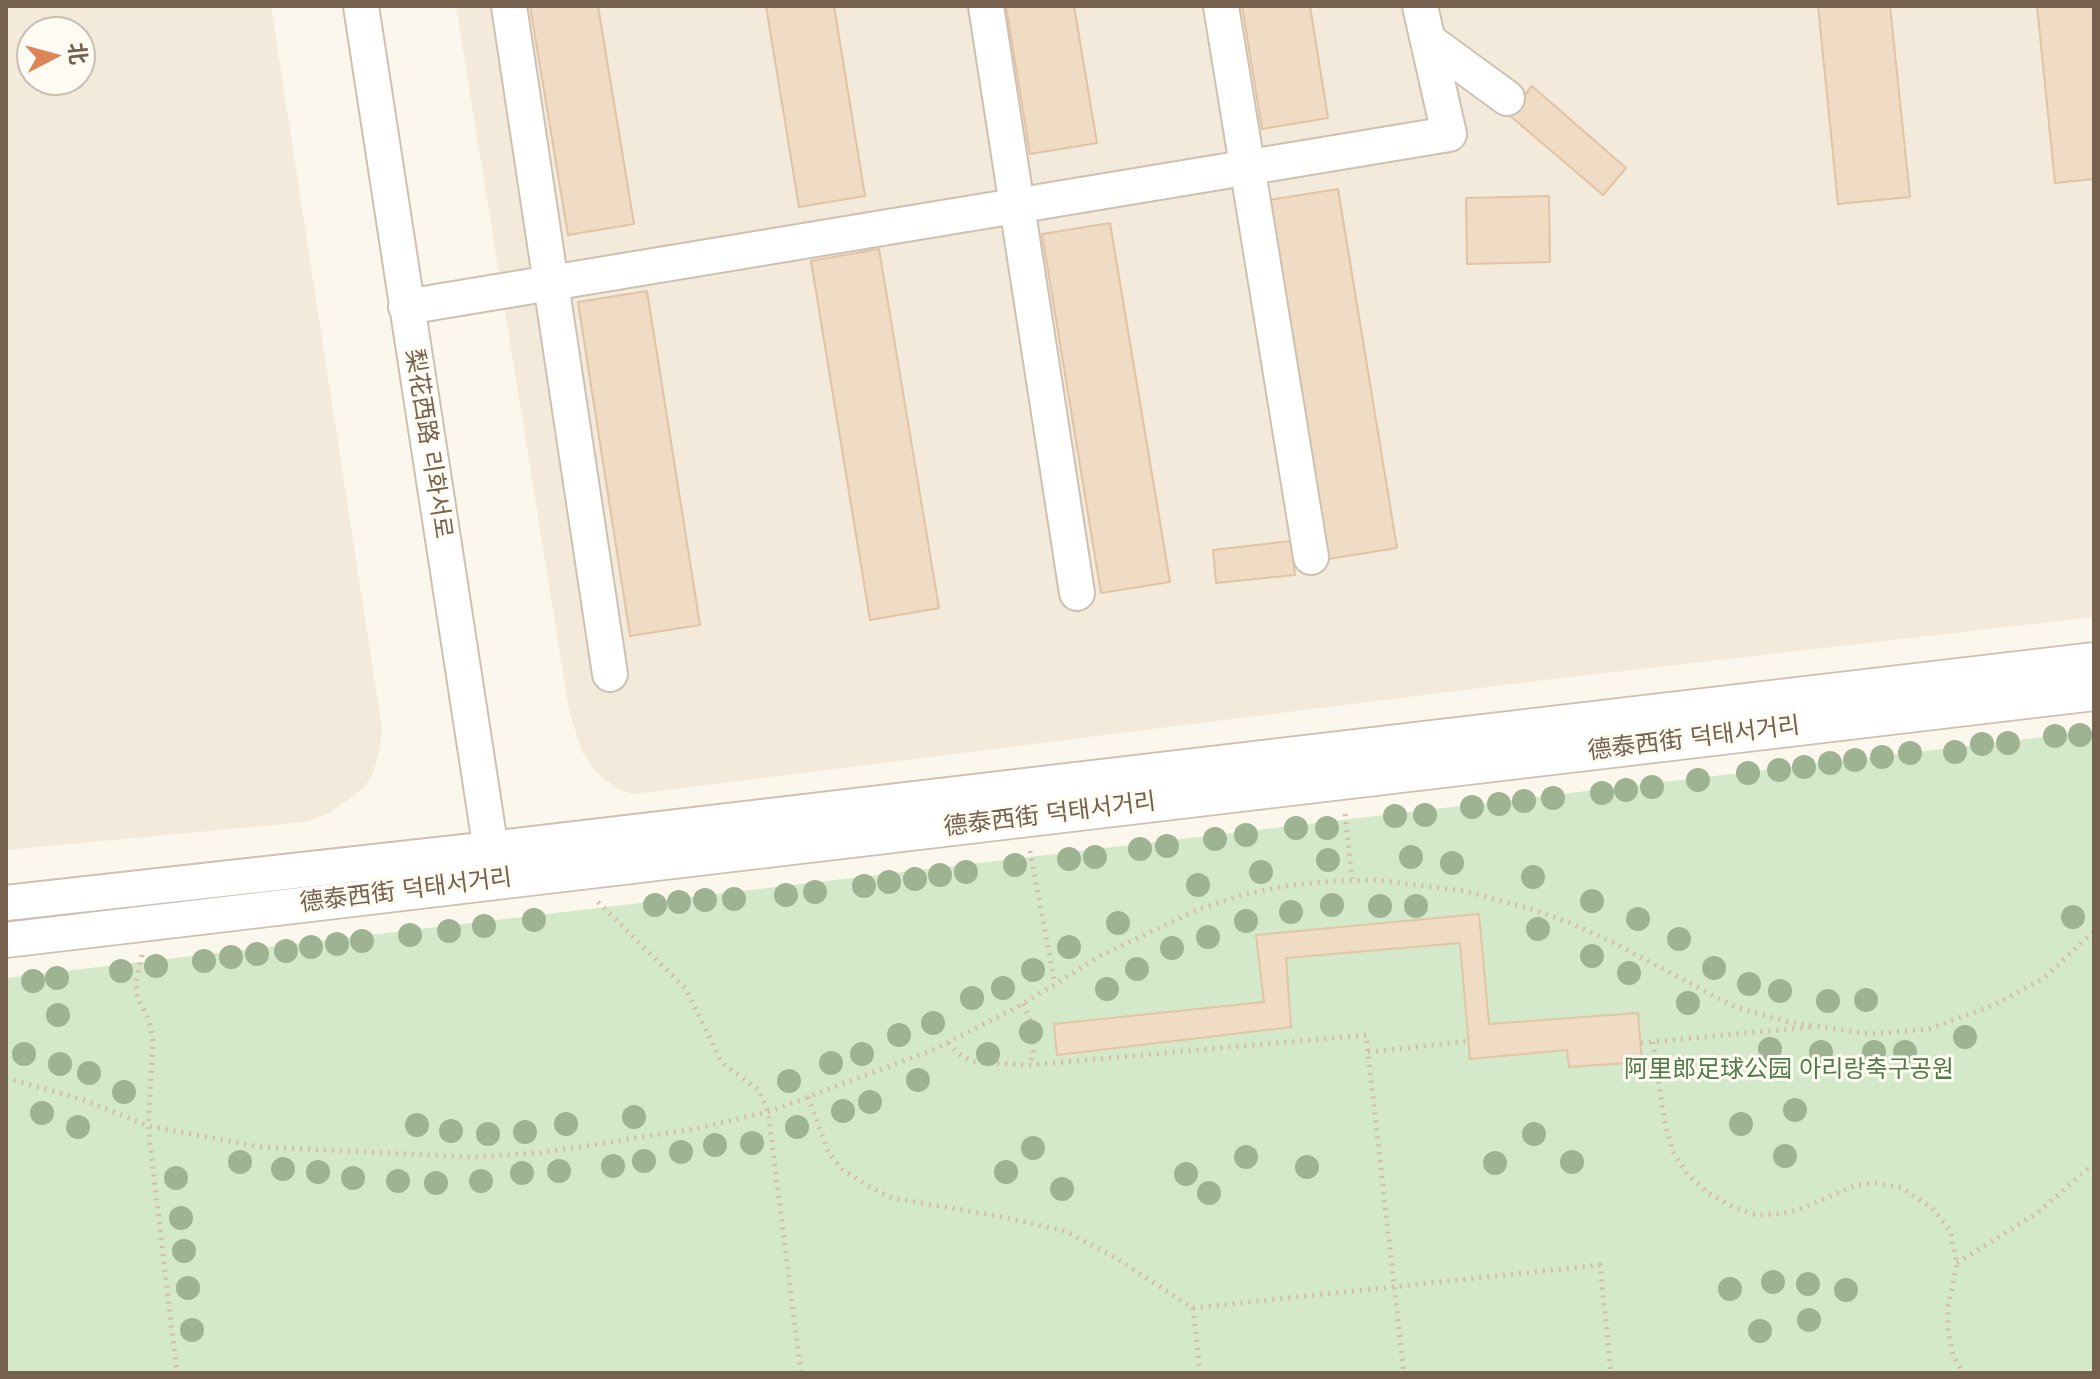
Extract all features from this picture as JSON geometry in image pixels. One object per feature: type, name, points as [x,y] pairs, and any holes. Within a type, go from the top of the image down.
[{"type":"street","name":"梨花西路 리화서로","points":[[361,6],[493,866]]},
{"type":"street","points":[[509,6],[610,674]]},
{"type":"street","points":[[986,6],[1077,593]]},
{"type":"street","points":[[1221,6],[1311,557]]},
{"type":"street","points":[[406,307],[1449,134],[1420,6]]},
{"type":"street","points":[[1429,41],[1507,98]]},
{"type":"street","name":"德泰西街 덕태서거리","points":[[6,940],[493,866],[2094,660]]},
{"type":"street","name":"德泰西街 덕태서거리","points":[[6,903],[493,866],[2094,693]]},
{"type":"path","points":[[1344,809],[1352,879]]},
{"type":"path","points":[[1029,846],[1055,984]]},
{"type":"path","points":[[6,1078],[84,1100],[148,1126],[261,1147],[470,1157],[540,1153],[604,1145],[768,1112],[947,1043],[1023,1004],[1100,956],[1197,910],[1245,894],[1285,886],[1352,879],[1465,891],[1531,909],[1612,942],[1735,1007],[1788,1022],[1871,1034],[1929,1029],[1994,1005],[2044,978],[2094,931]]},
{"type":"path","points":[[593,897],[686,989],[722,1063],[759,1090],[768,1112],[801,1373]]},
{"type":"path","points":[[143,951],[136,982],[137,997],[149,1020],[153,1041],[148,1126],[177,1373]]},
{"type":"path","points":[[1023,1004],[1030,1019],[1033,1052],[1030,1065]]},
{"type":"path","points":[[1641,1043],[1820,1026]]},
{"type":"path","points":[[947,1043],[973,1062],[1030,1065],[1366,1035],[1404,1373]]},
{"type":"path","points":[[1368,1052],[1468,1041]]},
{"type":"path","points":[[1653,1042],[1664,1119],[1673,1152],[1687,1174],[1708,1193],[1756,1215],[1779,1214],[1798,1210],[1854,1186],[1875,1183],[1902,1188],[1932,1208],[1950,1230],[1957,1263],[1948,1307],[1948,1332],[1953,1355],[1963,1373]]},
{"type":"path","points":[[808,1097],[829,1154],[842,1169],[868,1186],[892,1198],[1065,1231],[1114,1257],[1193,1308],[1600,1265],[1611,1373]]},
{"type":"path","points":[[1957,1263],[2037,1213],[2092,1165]]},
{"type":"path","points":[[1193,1308],[1200,1373]]},
{"type":"shaded area","points":[[6,6],[271,6],[382,729],[372,776],[362,789],[330,813],[305,822],[6,850]]},
{"type":"shaded area","points":[[456,6],[2094,6],[2094,617],[1536,681],[634,794],[618,789],[598,774],[582,752],[569,710]]},
{"type":"green space","name":"阿里郎足球公园 아리랑축구공원","points":[[2094,731],[2094,1373],[6,1373],[6,978]]},
{"type":"building","points":[[530,6],[598,6],[634,224],[568,235]]},
{"type":"building","points":[[766,6],[834,6],[865,196],[799,207]]},
{"type":"building","points":[[1006,6],[1074,6],[1097,143],[1030,154]]},
{"type":"building","points":[[1242,6],[1310,6],[1328,118],[1262,129]]},
{"type":"building","points":[[1818,6],[1890,6],[1910,197],[1838,204]]},
{"type":"building","points":[[2037,6],[2094,6],[2094,179],[2055,183]]},
{"type":"building","points":[[1532,86],[1626,168],[1603,195],[1508,114]]},
{"type":"building","points":[[1338,189],[1397,548],[1328,559],[1269,200]]},
{"type":"building","points":[[1549,196],[1550,262],[1467,264],[1466,198]]},
{"type":"building","points":[[1110,223],[1170,582],[1101,593],[1042,234]]},
{"type":"building","points":[[879,249],[939,608],[870,620],[811,261]]},
{"type":"building","points":[[647,291],[700,625],[630,636],[578,302]]},
{"type":"building","points":[[1291,541],[1295,575],[1216,583],[1213,550]]},
{"type":"building","points":[[1479,914],[1489,1024],[1638,1013],[1642,1062],[1569,1067],[1567,1050],[1470,1059],[1460,943],[1286,958],[1291,1027],[1057,1055],[1054,1024],[1264,1002],[1256,935]]}]
